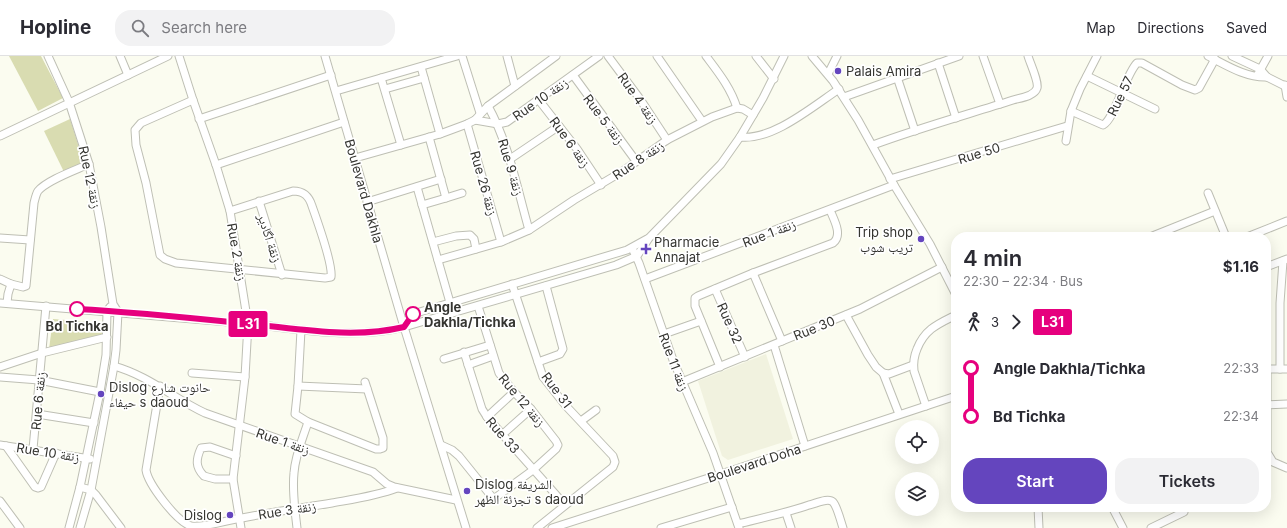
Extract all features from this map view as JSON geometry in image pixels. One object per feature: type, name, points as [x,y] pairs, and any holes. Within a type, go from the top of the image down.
[{"type":"street","name":"Rue 12 زنقة","points":[[48,56],[69,102],[89,164],[113,304],[118,312]]},
{"type":"street","points":[[120,56],[128,75]]},
{"type":"street","points":[[0,136],[168,56]]},
{"type":"street","name":"Rue 2 زنقة","points":[[179,56],[230,211],[248,324],[245,377],[234,479],[242,528]]},
{"type":"street","name":"Boulevard Dakhla","points":[[325,56],[404,327],[441,445],[456,500],[466,528]]},
{"type":"street","points":[[336,91],[457,56]]},
{"type":"street","points":[[462,56],[480,113]]},
{"type":"street","points":[[507,56],[515,86]]},
{"type":"street","points":[[355,158],[440,134],[467,124],[474,120],[488,106],[556,56]]},
{"type":"street","name":"Rue 10 زنقة","points":[[474,120],[498,124],[511,120],[599,56]]},
{"type":"street","name":"Rue 4 زنقة","points":[[608,56],[640,99],[667,140]]},
{"type":"street","points":[[657,56],[702,121]]},
{"type":"street","points":[[706,56],[728,86],[733,95],[737,108],[743,109],[753,115]]},
{"type":"street","points":[[756,56],[774,79]]},
{"type":"street","points":[[11,284],[4,303],[118,312],[300,330],[354,333],[372,333],[404,327],[546,286],[624,262],[637,256],[649,238],[712,174],[726,157],[740,137],[774,79],[784,56]]},
{"type":"street","points":[[812,56],[828,74],[844,97],[873,145],[892,182],[930,244],[951,285]]},
{"type":"street","points":[[828,74],[837,56]]},
{"type":"street","points":[[844,97],[958,56]]},
{"type":"street","points":[[983,56],[1000,104]]},
{"type":"street","points":[[873,145],[915,130],[1027,96],[1034,92],[1037,89],[1037,84],[1028,56]]},
{"type":"street","points":[[1066,141],[1067,126],[1071,110],[1097,56]]},
{"type":"street","points":[[1232,56],[1260,69],[1267,77],[1286,86],[1287,97]]},
{"type":"street","points":[[1256,77],[1268,56]]},
{"type":"street","points":[[1211,58],[1244,73],[1256,77],[1267,77]]},
{"type":"street","name":"Rue 57","points":[[1071,110],[1099,124],[1105,124],[1110,117],[1135,65],[1138,62],[1191,90],[1197,90],[1211,58]]},
{"type":"street","points":[[938,63],[956,118]]},
{"type":"street","points":[[421,67],[440,134]]},
{"type":"street","points":[[199,119],[330,75]]},
{"type":"street","name":"Rue 5 زنقة","points":[[573,76],[636,161]]},
{"type":"street","points":[[1087,76],[1155,109]]},
{"type":"street","points":[[897,77],[915,130]]},
{"type":"street","points":[[381,78],[401,145]]},
{"type":"street","points":[[385,89],[424,78]]},
{"type":"street","points":[[740,137],[756,137],[773,131],[839,89]]},
{"type":"street","points":[[193,100],[141,123],[135,130],[136,145],[146,183],[159,252],[165,259],[176,263],[282,275],[325,278],[331,277],[328,259],[311,201],[305,194],[296,191],[258,201],[230,211]]},
{"type":"street","name":"Rue 6 زنقة","points":[[538,100],[559,126],[601,185]]},
{"type":"street","name":"Rue 9 زنقة","points":[[488,106],[498,124],[510,158],[530,230]]},
{"type":"street","name":"Rue 8 زنقة","points":[[438,260],[501,242],[530,230],[574,200],[601,185],[667,140],[702,121],[737,108]]},
{"type":"street","points":[[216,165],[344,122]]},
{"type":"street","name":"Rue 26 زنقة","points":[[467,124],[501,242]]},
{"type":"street","points":[[510,158],[559,126]]},
{"type":"street","name":"Rue 50","points":[[892,182],[1067,126]]},
{"type":"street","points":[[429,137],[446,198]]},
{"type":"street","points":[[0,279],[11,284],[23,287],[26,286],[34,203],[38,191],[62,176],[89,164]]},
{"type":"street","points":[[367,202],[441,179]]},
{"type":"street","name":"Rue 1 زنقة","points":[[645,279],[830,210],[892,182]]},
{"type":"street","points":[[417,187],[453,313]]},
{"type":"street","points":[[422,205],[462,193]]},
{"type":"street","points":[[1208,193],[1224,232]]},
{"type":"street","name":"زنقة اگادير","points":[[258,201],[282,275]]},
{"type":"street","points":[[720,367],[694,300],[698,296],[753,273],[835,242],[838,234],[830,210]]},
{"type":"street","points":[[1162,232],[1215,211]]},
{"type":"street","points":[[1260,232],[1287,221]]},
{"type":"street","points":[[433,242],[456,236],[470,235],[474,239],[476,249]]},
{"type":"street","points":[[0,238],[30,240]]},
{"type":"street","points":[[404,327],[413,314],[632,248],[649,238]]},
{"type":"street","name":"Rue 11 زنقة","points":[[632,248],[637,256],[682,382],[709,443],[720,474]]},
{"type":"street","points":[[1271,265],[1285,260],[1284,369],[1271,369]]},
{"type":"street","name":"Rue 30","points":[[682,382],[846,315],[886,297],[942,267]]},
{"type":"street","points":[[753,273],[782,341]]},
{"type":"street","name":"Rue 31","points":[[512,284],[543,377],[612,456],[615,462],[613,467],[565,505]]},
{"type":"street","points":[[538,362],[560,354],[563,349],[546,286]]},
{"type":"street","name":"Rue 32","points":[[715,289],[745,357]]},
{"type":"street","points":[[69,528],[80,487],[100,392],[106,355],[107,311],[113,304]]},
{"type":"street","name":"Rue 6 زنقة","points":[[33,449],[46,306]]},
{"type":"street","name":"Rue 12 زنقة","points":[[478,306],[499,374],[514,392],[532,409],[558,445],[556,449],[533,470]]},
{"type":"street","points":[[80,528],[91,490],[114,366],[118,335],[118,312]]},
{"type":"street","points":[[846,315],[868,355],[876,367],[883,373],[899,414]]},
{"type":"street","points":[[926,406],[913,365],[915,353],[923,336],[931,329],[951,318]]},
{"type":"street","points":[[664,334],[701,321]]},
{"type":"street","points":[[298,386],[366,386],[383,438],[383,448],[380,450],[376,449],[308,422],[294,414],[298,386],[300,330]]},
{"type":"street","points":[[0,367],[42,353],[107,337]]},
{"type":"street","points":[[444,359],[490,345]]},
{"type":"street","points":[[774,345],[805,446]]},
{"type":"street","name":"Rue 33","points":[[464,352],[482,409],[487,417],[565,505]]},
{"type":"street","points":[[468,365],[493,356]]},
{"type":"street","points":[[883,373],[889,374],[913,365]]},
{"type":"street","name":"Rue 1 زنقة","points":[[114,366],[138,374],[196,409],[240,426],[373,472],[387,484],[397,488],[456,500]]},
{"type":"street","points":[[192,373],[245,377]]},
{"type":"street","points":[[0,377],[39,380],[100,392]]},
{"type":"street","name":"Rue 3 زنقة","points":[[160,386],[146,466],[148,478],[180,520],[186,524],[200,527],[240,518],[371,496],[397,488]]},
{"type":"street","points":[[487,417],[514,392]]},
{"type":"street","name":"Boulevard Doha","points":[[552,528],[951,398]]},
{"type":"street","points":[[1271,405],[1287,404]]},
{"type":"street","points":[[503,434],[532,409]]},
{"type":"street","points":[[581,421],[596,410]]},
{"type":"street","points":[[37,414],[94,423]]},
{"type":"street","points":[[297,528],[293,484],[294,472],[308,422]]},
{"type":"street","points":[[3,445],[35,487],[38,488],[41,487],[56,453]]},
{"type":"street","name":"Rue 10 زنقة","points":[[3,445],[96,460]]},
{"type":"street","points":[[441,445],[452,450],[459,456],[492,497],[495,498],[533,470]]},
{"type":"street","points":[[234,479],[215,479],[204,476],[196,461],[201,448],[205,447],[210,447],[236,456]]},
{"type":"street","points":[[1271,459],[1273,462],[1287,468]]},
{"type":"street","points":[[720,474],[738,526],[830,500],[836,508],[843,528]]},
{"type":"street","points":[[80,487],[91,490],[96,494],[118,526]]},
{"type":"street","points":[[0,501],[20,528]]},
{"type":"street","points":[[537,528],[565,505]]},
{"type":"street","points":[[661,528],[732,507]]},
{"type":"street","points":[[1038,512],[1039,528]]},
{"type":"street","points":[[1115,512],[1123,528]]},
{"type":"street","points":[[1151,528],[1184,512]]},
{"type":"street","points":[[786,513],[791,528]]},
{"type":"street","points":[[576,520],[579,528]]},
{"type":"shaded area","points":[[766,354],[793,439],[728,460],[722,456],[698,381]]},
{"type":"green space","points":[[9,56],[41,56],[63,98],[38,111]]},
{"type":"green space","points":[[70,119],[84,163],[64,172],[44,131]]},
{"type":"green space","points":[[53,319],[105,323],[105,334],[49,349]]},
{"type":"bus line","name":"L31","points":[[77,309],[300,330],[354,333],[372,333],[404,327],[413,314]]},
{"type":"place","name":"Palais Amira","points":[[838,71]]},
{"type":"place","name":"Trip shop تريب شوب","points":[[921,239]]},
{"type":"place","name":"Pharmacie Annajat","points":[[646,249]]},
{"type":"place","name":"Bd Tichka","points":[[77,309]]},
{"type":"place","name":"Angle Dakhla/Tichka","points":[[413,314]]},
{"type":"place","name":"Dislog حانوت شارع حيفاء s daoud","points":[[101,394]]},
{"type":"place","name":"Dislog الشريفة تجزئة الظهر s daoud","points":[[467,491]]},
{"type":"place","name":"Dislog","points":[[230,515]]}]
